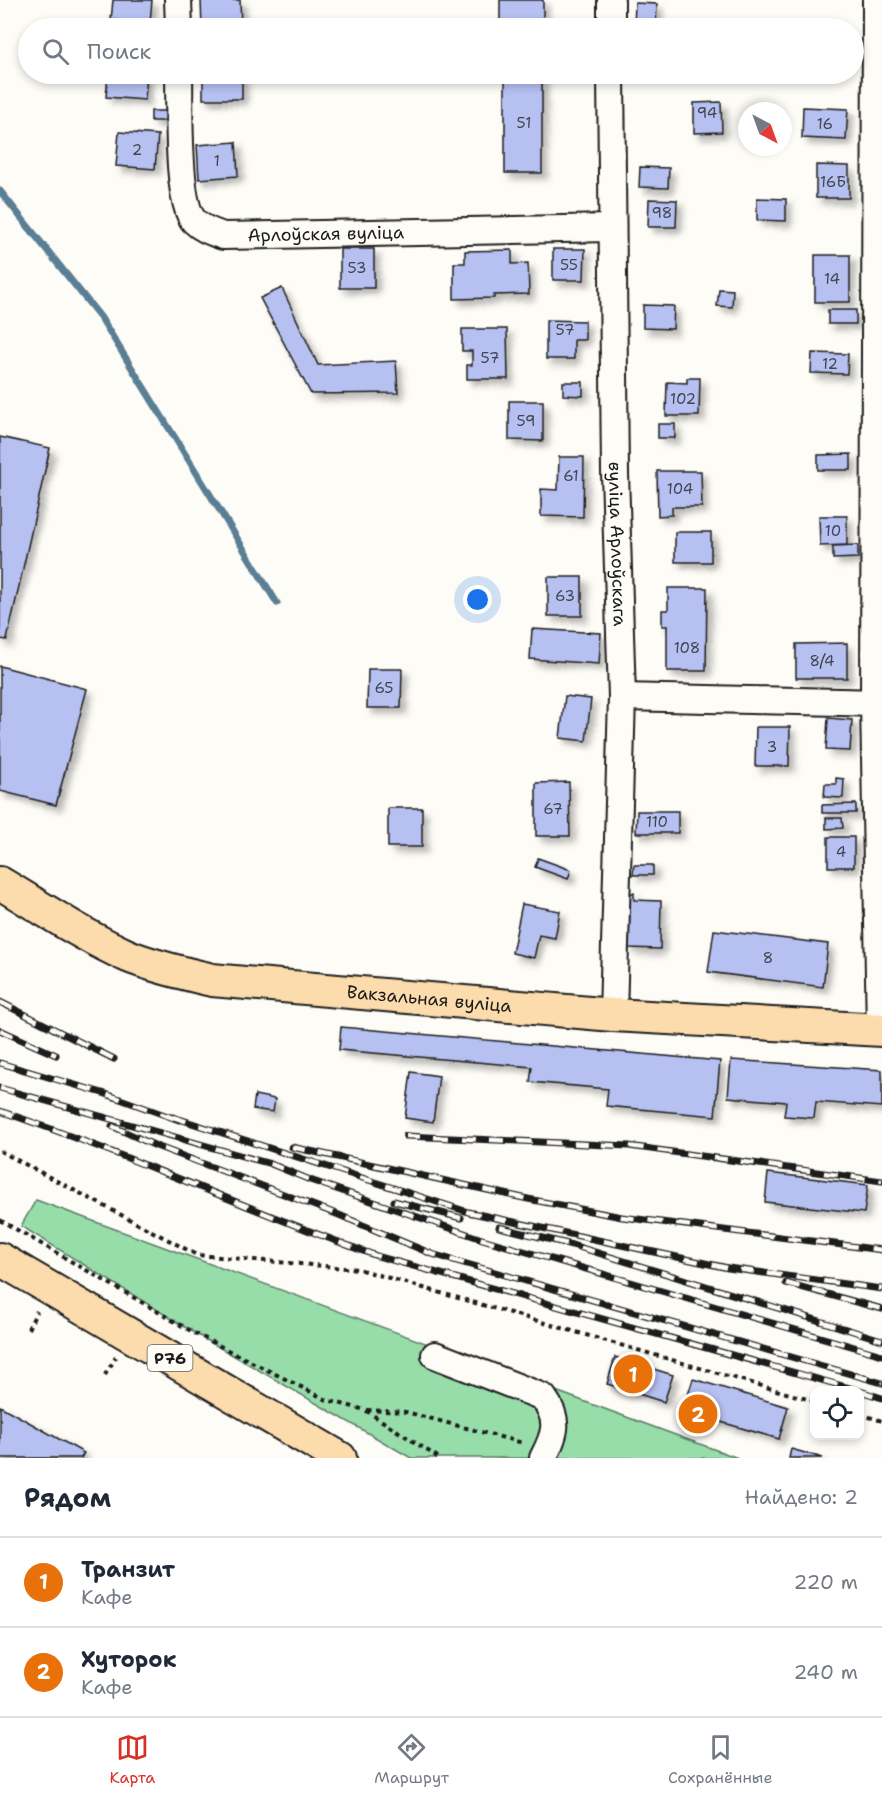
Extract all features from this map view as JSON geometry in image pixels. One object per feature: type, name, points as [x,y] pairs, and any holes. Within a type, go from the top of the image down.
[{"type":"main road","name":"Вакзальная вуліца","points":[[0,883],[98,942],[128,956],[153,966],[212,980],[613,1015],[881,1030]]},
{"type":"main road","name":"Р76","points":[[0,1259],[340,1458]]},
{"type":"street","points":[[178,0],[178,18]]},
{"type":"street","points":[[611,0],[611,18]]},
{"type":"street","points":[[876,0],[881,1030]]},
{"type":"street","name":"Арлоўская вуліца","points":[[179,84],[182,187],[192,219],[205,229],[223,236],[611,228]]},
{"type":"street","name":"вуліца Арлоўскага","points":[[611,84],[615,473],[622,697],[613,1015]]},
{"type":"street","points":[[622,697],[878,703]]},
{"type":"street","points":[[435,1355],[543,1396],[554,1411],[555,1430],[545,1454]]},
{"type":"path","points":[[0,1151],[197,1255],[358,1269],[810,1400]]},
{"type":"path","points":[[0,1220],[198,1335],[327,1400],[365,1410],[406,1412],[545,1454]]},
{"type":"path","points":[[28,1329],[38,1310]]},
{"type":"path","points":[[105,1375],[116,1356]]},
{"type":"path","points":[[365,1410],[439,1458]]},
{"type":"path","points":[[864,1415],[882,1420]]},
{"type":"green space","points":[[36,1200],[738,1458],[411,1458],[198,1335],[21,1226]]},
{"type":"building","points":[[113,0],[152,0],[150,18],[111,18]]},
{"type":"building","points":[[201,0],[240,0],[241,18],[202,18]]},
{"type":"building","points":[[500,0],[543,0],[543,18],[500,18]]},
{"type":"building","points":[[635,3],[657,4],[656,18],[634,18]]},
{"type":"building","points":[[107,84],[146,84],[145,100],[106,97]]},
{"type":"building","points":[[203,84],[242,84],[242,99],[203,99]]},
{"type":"building","points":[[505,84],[542,84],[542,173],[505,173]]},
{"type":"building","points":[[721,102],[722,132],[694,133],[694,103]]},
{"type":"building","points":[[803,107],[848,109],[846,140],[802,138]]},
{"type":"building","points":[[151,111],[169,111],[168,121],[151,121]]},
{"type":"building","points":[[119,132],[158,135],[155,169],[116,166]]},
{"type":"building","points":[[236,142],[238,176],[199,179],[197,145]]},
{"type":"building","points":[[816,165],[849,166],[849,198],[816,198]]},
{"type":"building","points":[[640,167],[669,168],[668,188],[639,187]]},
{"type":"building","points":[[757,198],[786,199],[786,221],[757,220]]},
{"type":"building","points":[[649,199],[677,200],[676,227],[648,227]]},
{"type":"building","points":[[340,249],[374,249],[374,288],[340,288]]},
{"type":"building","points":[[553,249],[585,249],[584,280],[553,280]]},
{"type":"building","points":[[512,250],[512,264],[528,263],[529,294],[454,299],[454,263],[465,263],[465,251]]},
{"type":"building","points":[[815,255],[850,255],[850,302],[815,302]]},
{"type":"building","points":[[282,288],[318,365],[396,361],[398,393],[311,394],[260,298]]},
{"type":"building","points":[[719,289],[733,290],[732,307],[717,306]]},
{"type":"building","points":[[643,305],[674,306],[673,329],[643,328]]},
{"type":"building","points":[[828,310],[856,310],[856,324],[828,324]]},
{"type":"building","points":[[546,320],[585,321],[585,340],[574,340],[574,359],[546,359]]},
{"type":"building","points":[[462,329],[507,329],[508,379],[467,379],[467,365],[472,365],[472,351],[462,351]]},
{"type":"building","points":[[812,353],[848,354],[847,374],[811,373]]},
{"type":"building","points":[[687,378],[700,378],[699,416],[666,416],[667,382],[687,383]]},
{"type":"building","points":[[563,382],[583,382],[583,396],[563,395]]},
{"type":"building","points":[[509,401],[543,401],[543,441],[509,440]]},
{"type":"building","points":[[658,424],[675,424],[675,438],[658,438]]},
{"type":"building","points":[[0,437],[50,448],[7,640],[0,639]]},
{"type":"building","points":[[851,454],[851,470],[818,470],[818,455]]},
{"type":"building","points":[[559,457],[584,457],[583,517],[541,516],[541,489],[558,490]]},
{"type":"building","points":[[657,471],[701,471],[702,507],[672,507],[672,515],[658,516]]},
{"type":"building","points":[[819,516],[847,516],[847,545],[820,546]]},
{"type":"building","points":[[675,532],[711,532],[711,562],[675,562]]},
{"type":"building","points":[[858,545],[858,558],[833,559],[833,546]]},
{"type":"building","points":[[548,577],[582,577],[582,616],[548,616]]},
{"type":"building","points":[[668,588],[707,588],[706,671],[667,671],[667,626],[662,626],[662,610],[668,610]]},
{"type":"building","points":[[532,629],[601,633],[599,664],[530,659]]},
{"type":"building","points":[[847,643],[847,678],[796,678],[796,644]]},
{"type":"building","points":[[0,666],[87,689],[56,805],[0,791]]},
{"type":"building","points":[[368,669],[402,669],[401,708],[367,708]]},
{"type":"building","points":[[565,696],[591,699],[586,741],[560,738]]},
{"type":"building","points":[[828,718],[852,720],[850,751],[826,750]]},
{"type":"building","points":[[756,727],[790,727],[789,766],[755,766]]},
{"type":"building","points":[[836,778],[844,779],[843,798],[824,797],[825,784],[836,784]]},
{"type":"building","points":[[569,782],[570,836],[536,836],[536,783]]},
{"type":"building","points":[[856,804],[856,813],[822,813],[822,805]]},
{"type":"building","points":[[388,808],[422,808],[422,847],[388,847]]},
{"type":"building","points":[[637,811],[678,811],[678,833],[636,833]]},
{"type":"building","points":[[826,818],[842,818],[843,828],[826,829]]},
{"type":"building","points":[[828,837],[854,837],[854,867],[828,867]]},
{"type":"building","points":[[538,858],[571,870],[568,879],[535,867]]},
{"type":"building","points":[[634,865],[653,865],[653,875],[633,875]]},
{"type":"building","points":[[629,893],[634,893],[634,900],[661,901],[660,949],[628,948]]},
{"type":"building","points":[[522,904],[560,911],[555,938],[539,935],[534,958],[512,953]]},
{"type":"building","points":[[714,930],[828,944],[823,987],[708,972]]},
{"type":"building","points":[[341,1027],[720,1061],[715,1116],[606,1106],[608,1089],[530,1082],[532,1067],[339,1050]]},
{"type":"building","points":[[731,1060],[882,1070],[882,1107],[816,1102],[814,1118],[784,1116],[786,1102],[728,1097]]},
{"type":"building","points":[[411,1072],[439,1076],[433,1122],[405,1118]]},
{"type":"building","points":[[255,1095],[275,1099],[273,1112],[253,1109]]},
{"type":"building","points":[[768,1173],[868,1185],[864,1213],[765,1202]]},
{"type":"building","points":[[615,1357],[673,1375],[664,1402],[607,1384]]},
{"type":"building","points":[[693,1379],[788,1407],[779,1439],[683,1411]]},
{"type":"building","points":[[0,1406],[84,1453],[81,1458],[0,1458]]},
{"type":"building","points":[[791,1449],[823,1458],[789,1458]]},
{"type":"waterway","points":[[0,191],[101,318],[277,603]]},
{"type":"railway","points":[[0,1002],[114,1059]]},
{"type":"railway","points":[[0,1030],[56,1055]]},
{"type":"railway","points":[[0,1063],[106,1094],[179,1120]]},
{"type":"railway","points":[[0,1088],[271,1164],[310,1180],[479,1238],[882,1355]]},
{"type":"railway","points":[[0,1111],[95,1145],[377,1256],[843,1386]]},
{"type":"railway","points":[[173,1117],[468,1212],[728,1268],[882,1289]]},
{"type":"railway","points":[[112,1126],[156,1146],[339,1215],[432,1254],[882,1383]]},
{"type":"railway","points":[[406,1136],[629,1146],[882,1181]]},
{"type":"railway","points":[[292,1147],[528,1199],[622,1217],[882,1250]]},
{"type":"railway","points":[[394,1201],[461,1218]]},
{"type":"railway","points":[[499,1227],[572,1245],[882,1340]]},
{"type":"railway","points":[[786,1283],[882,1309]]},
{"type":"railway","points":[[864,1392],[882,1398]]},
{"type":"place","name":"Транзит","points":[[633,1374]]},
{"type":"place","name":"Хуторок","points":[[698,1414]]}]
